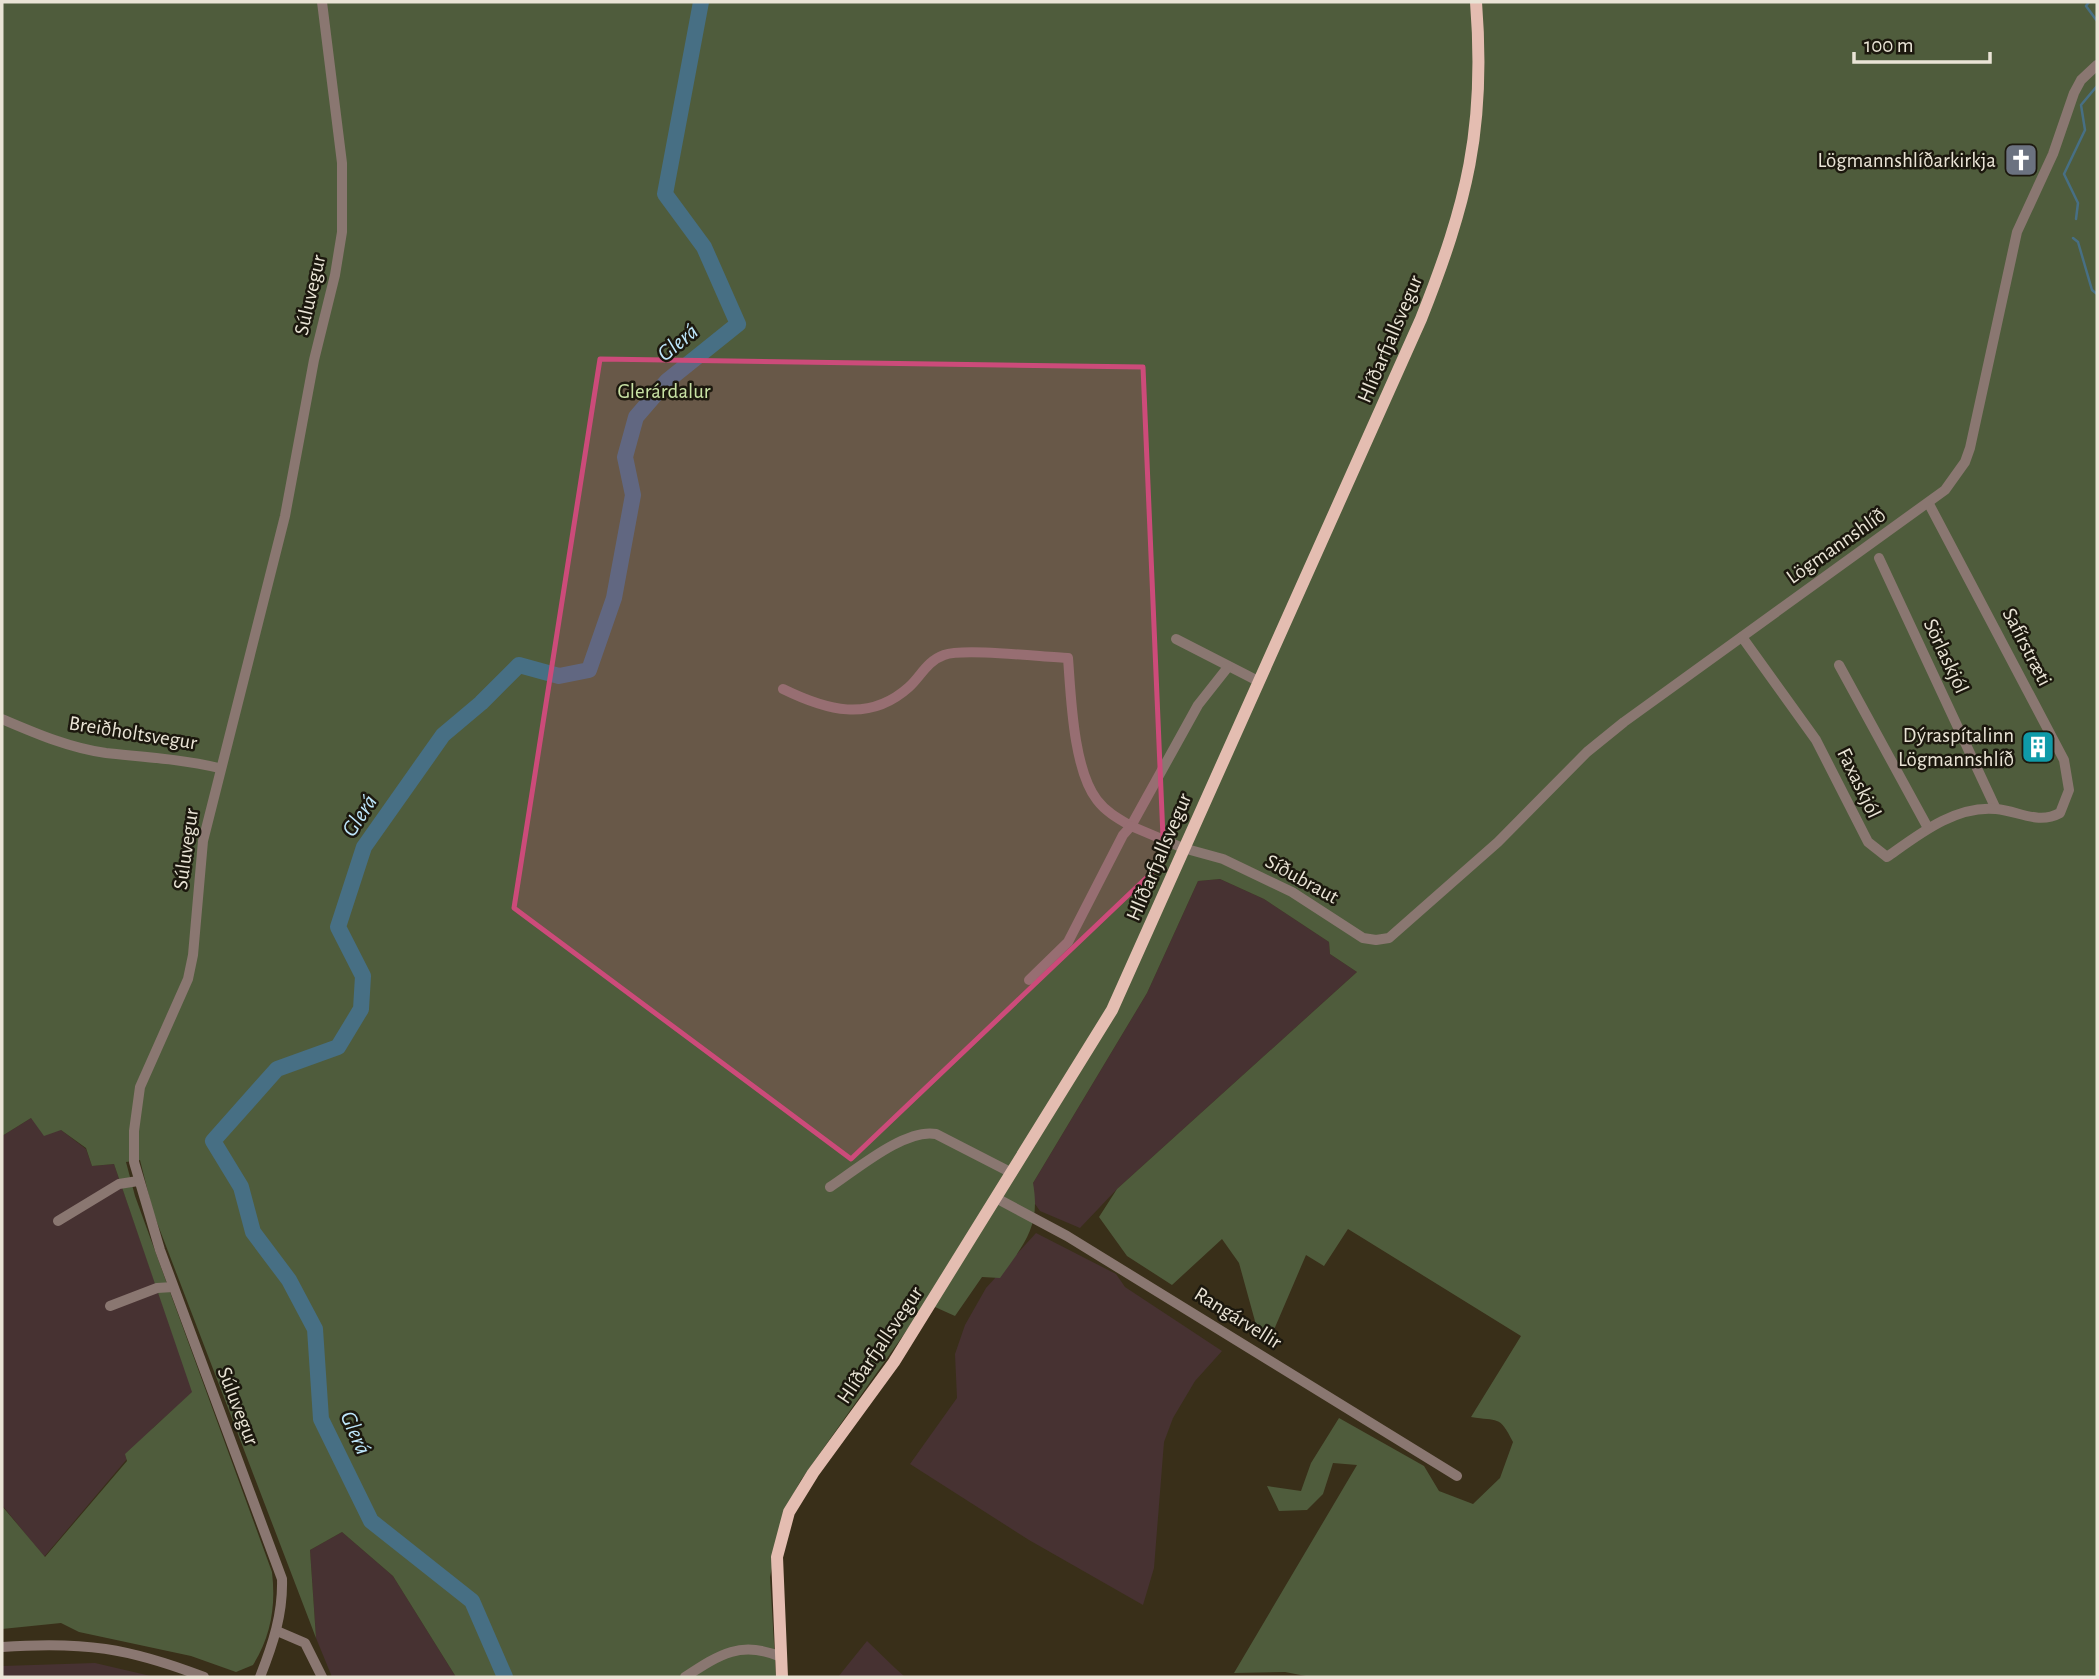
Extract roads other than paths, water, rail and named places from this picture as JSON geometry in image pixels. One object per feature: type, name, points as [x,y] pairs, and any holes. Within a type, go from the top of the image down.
[{"type":"main road","name":"Hlíðarfjallsvegur","points":[[782,1677],[778,1557],[789,1512],[813,1473],[894,1362],[1112,1010],[1182,848],[1421,319],[1459,218],[1477,125],[1480,70],[1476,2]]},
{"type":"street","name":"Súluvegur","points":[[260,1677],[277,1631],[282,1601],[282,1578],[173,1287],[138,1181],[134,1162],[134,1131],[140,1087],[188,979],[193,955],[203,841],[219,768],[285,516],[342,232],[342,163],[322,2]]},
{"type":"street","name":"Lögmannshlíð","points":[[1400,930],[1499,842],[1587,752],[1742,637],[1929,504],[1955,477],[1970,448],[2017,232],[2053,155],[2074,93],[2081,80],[2097,65]]},
{"type":"street","name":"Safírstræti","points":[[1929,504],[2064,760],[2069,790],[2060,813]]},
{"type":"street","name":"Sörlaskjól","points":[[1879,558],[1996,809]]},
{"type":"street","name":"Faxaskjól","points":[[1742,637],[1816,740],[1868,842],[1886,857],[1928,828],[1964,811],[1996,809],[2040,819],[2060,813]]},
{"type":"street","points":[[1176,639],[1219,658],[1228,667],[1258,681]]},
{"type":"street","name":"Síðubraut","points":[[783,690],[824,708],[854,711],[892,700],[907,689],[930,662],[950,653],[1068,658],[1073,728],[1087,780],[1096,799],[1111,815],[1182,848],[1223,859],[1292,892],[1363,937],[1382,939],[1400,930]]},
{"type":"street","points":[[1839,665],[1928,828]]},
{"type":"street","points":[[1029,980],[1068,942],[1123,835],[1131,826],[1198,705],[1228,667]]},
{"type":"street","name":"Breiðholtsvegur","points":[[2,719],[64,743],[104,753],[155,756],[219,768]]},
{"type":"street","points":[[830,1187],[894,1145],[922,1132],[936,1134],[1012,1172]]},
{"type":"street","points":[[58,1221],[119,1184],[138,1181]]},
{"type":"street","name":"Rangárvellir","points":[[996,1198],[1067,1236],[1457,1476]]},
{"type":"street","points":[[110,1306],[156,1288],[173,1287]]},
{"type":"street","points":[[277,1631],[309,1646],[321,1677]]},
{"type":"street","points":[[2,1647],[60,1643],[106,1647],[151,1657],[204,1677]]},
{"type":"street","points":[[685,1677],[741,1648],[758,1648],[781,1657]]},
{"type":"waterway","name":"Glerá","points":[[505,1677],[472,1601],[371,1521],[321,1419],[315,1329],[289,1280],[253,1232],[241,1187],[213,1141],[277,1069],[338,1047],[361,1009],[363,976],[338,927],[364,847],[443,735],[481,703],[519,665],[559,676],[589,670],[614,598],[633,495],[625,457],[636,417],[667,381],[738,324],[704,247],[665,194],[701,2]]},
{"type":"waterway","points":[[2089,2],[2086,6],[2097,21]]},
{"type":"waterway","points":[[2076,219],[2078,203],[2064,174],[2085,130],[2081,105],[2097,86]]},
{"type":"waterway","points":[[2073,238],[2078,242],[2092,290],[2097,294]]},
{"type":"place","name":"Lögmannshlíðarkirkja","points":[[2021,160]]},
{"type":"place","name":"Dýraspítalinn Lögmannshlíð","points":[[2038,747]]},
{"type":"park label","name":"Glerárdalur","points":[[664,391]]}]
